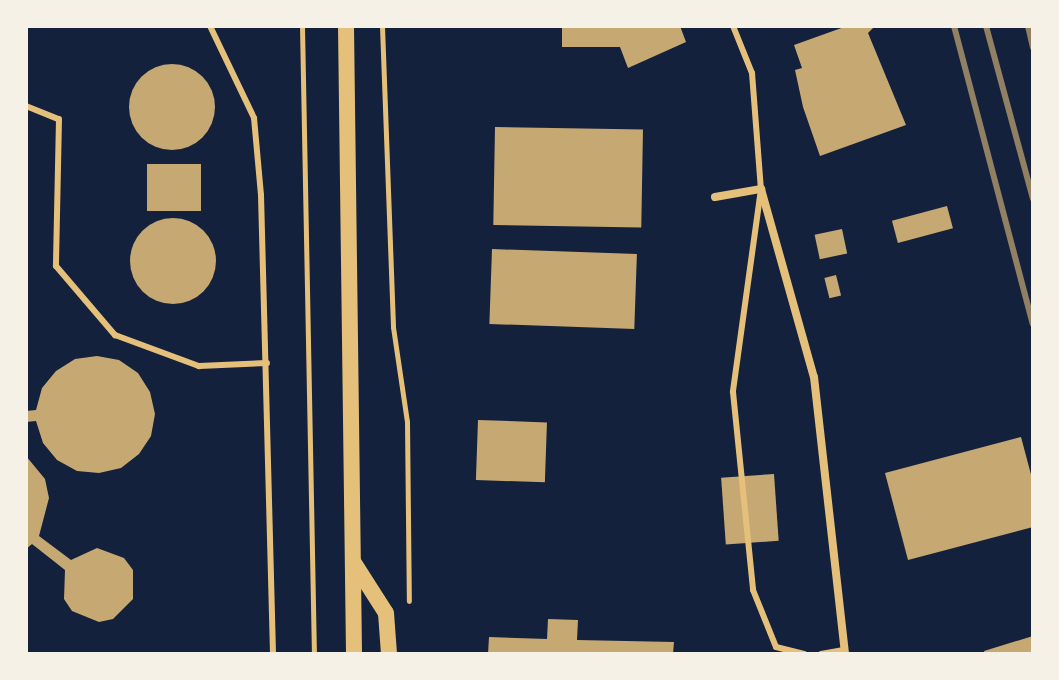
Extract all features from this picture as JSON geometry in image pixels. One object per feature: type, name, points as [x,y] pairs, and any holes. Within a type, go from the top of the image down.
[{"type":"main road","points":[[346,26],[354,654]]},
{"type":"main road","points":[[353,561],[386,613],[389,654]]},
{"type":"street","points":[[715,197],[761,189],[814,377],[844,652]]},
{"type":"lane","points":[[210,26],[254,118],[267,363],[273,654]]},
{"type":"lane","points":[[733,26],[752,73],[761,189],[733,392],[753,590],[776,647],[804,654]]},
{"type":"lane","points":[[26,106],[59,119],[56,266],[115,335],[199,366],[267,363]]},
{"type":"lane","points":[[821,654],[844,652]]},
{"type":"path","points":[[302,26],[314,654]]},
{"type":"path","points":[[382,26],[393,327],[407,422],[409,608]]},
{"type":"building","points":[[562,26],[680,26],[686,42],[628,68],[620,47],[562,47]]},
{"type":"building","points":[[847,26],[875,26],[868,33],[906,125],[820,156],[803,107],[795,70],[802,68],[794,45]]},
{"type":"building","points":[[172,64],[196,71],[208,83],[215,107],[208,131],[196,143],[172,150],[148,143],[136,131],[129,107],[136,83],[148,71]]},
{"type":"building","points":[[495,127],[643,130],[641,228],[493,225]]},
{"type":"building","points":[[147,164],[201,164],[201,211],[147,211]]},
{"type":"building","points":[[947,206],[953,228],[898,243],[892,221]]},
{"type":"building","points":[[173,218],[189,222],[203,231],[212,245],[216,261],[212,277],[203,291],[189,300],[173,304],[157,300],[143,291],[134,277],[130,261],[134,245],[143,231],[157,222]]},
{"type":"building","points":[[842,229],[847,253],[820,259],[815,235]]},
{"type":"building","points":[[492,249],[637,254],[634,329],[489,324]]},
{"type":"building","points":[[836,275],[841,295],[829,298],[824,278]]},
{"type":"building","points":[[97,356],[119,360],[138,373],[150,392],[155,414],[151,436],[139,454],[121,468],[99,473],[77,471],[57,460],[43,443],[36,421],[26,422],[26,411],[36,410],[42,388],[56,371],[75,359]]},
{"type":"building","points":[[478,420],[547,422],[545,482],[476,480]]},
{"type":"building","points":[[1021,437],[1033,482],[1033,527],[908,560],[885,473]]},
{"type":"building","points":[[26,456],[45,479],[49,498],[39,536],[71,560],[97,548],[124,558],[133,570],[133,599],[113,619],[99,622],[72,611],[64,599],[65,570],[32,544],[26,549]]},
{"type":"building","points":[[774,474],[779,541],[726,545],[721,478]]},
{"type":"building","points":[[548,619],[578,620],[577,640],[674,642],[673,654],[488,654],[489,637],[547,639]]},
{"type":"building","points":[[1033,636],[1033,654],[985,654],[984,651]]},
{"type":"railway","points":[[954,26],[1033,324]]},
{"type":"railway","points":[[986,26],[1033,199]]},
{"type":"railway","points":[[1028,26],[1033,47]]}]
